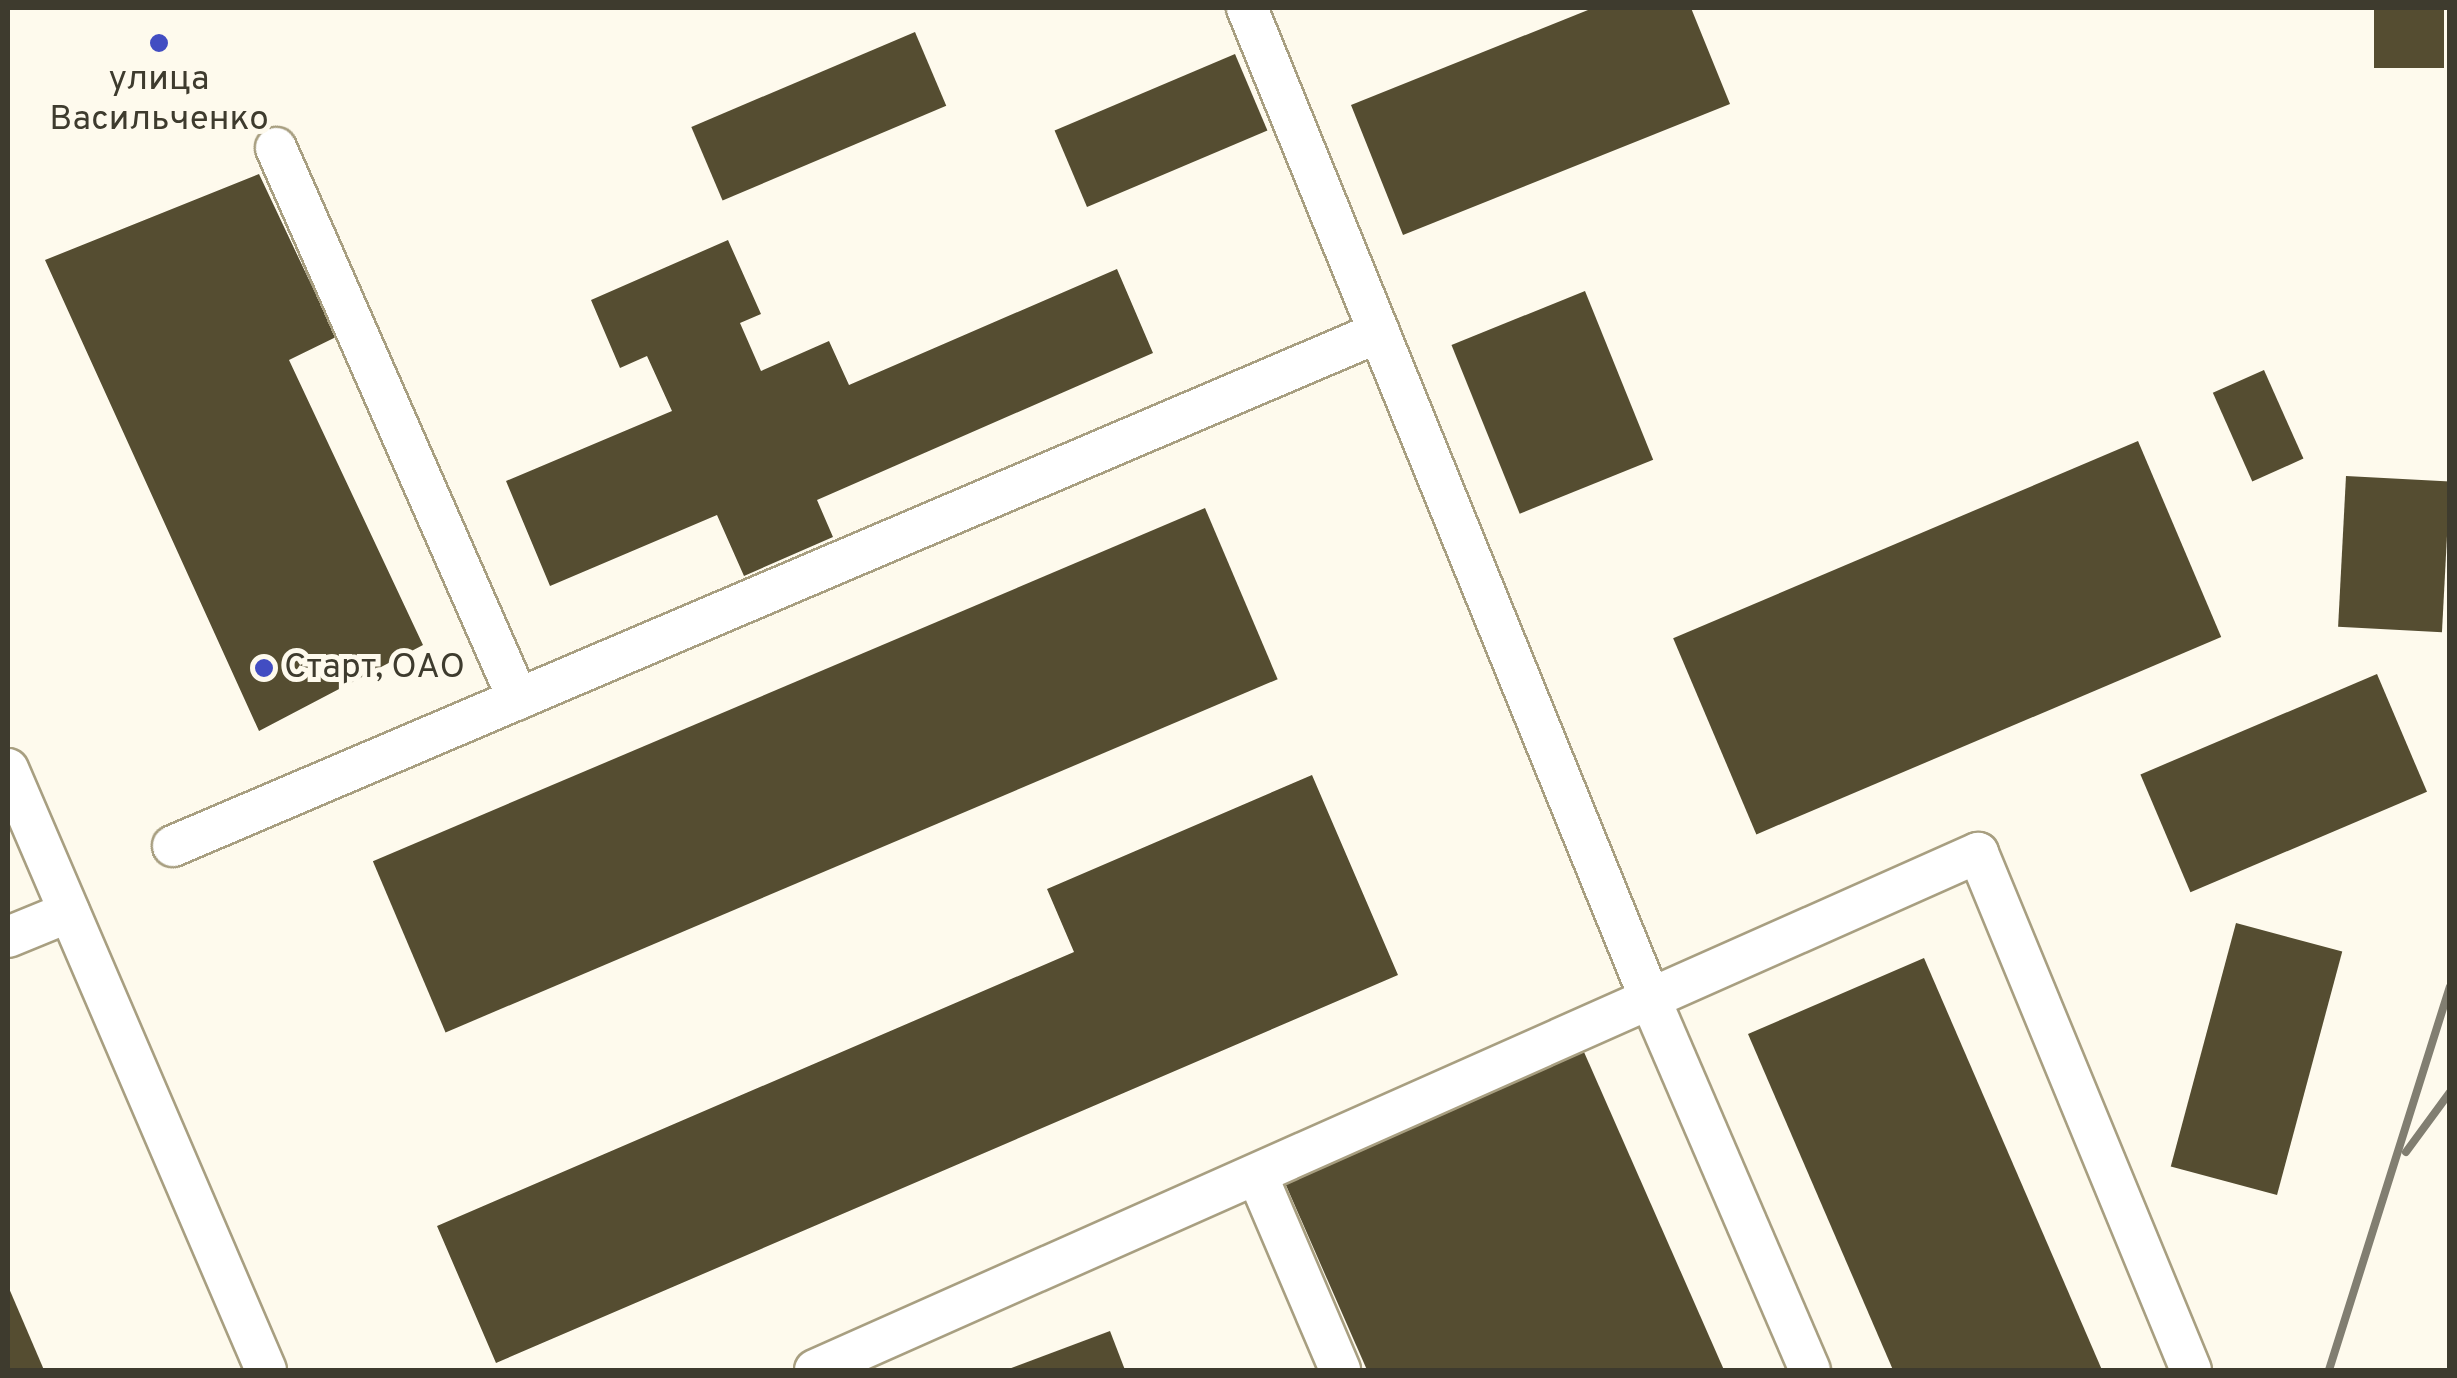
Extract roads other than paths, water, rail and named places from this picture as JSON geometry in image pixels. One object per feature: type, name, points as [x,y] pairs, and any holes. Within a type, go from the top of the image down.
[{"type":"lane","points":[[1247,8],[1651,1001],[1810,1370]]},
{"type":"lane","points":[[276,148],[518,699]]},
{"type":"lane","points":[[173,846],[1379,332]]},
{"type":"lane","points":[[8,769],[266,1370]]},
{"type":"lane","points":[[816,1370],[1978,853],[2191,1370]]},
{"type":"lane","points":[[8,937],[69,912]]},
{"type":"lane","points":[[1257,1175],[1340,1370]]},
{"type":"railway","points":[[2329,1370],[2450,987]]},
{"type":"railway","points":[[2406,1152],[2450,1092]]},
{"type":"place","name":"улица Васильченко","points":[[159,43]]},
{"type":"place","name":"Старт, ОАО","points":[[264,668]]}]
